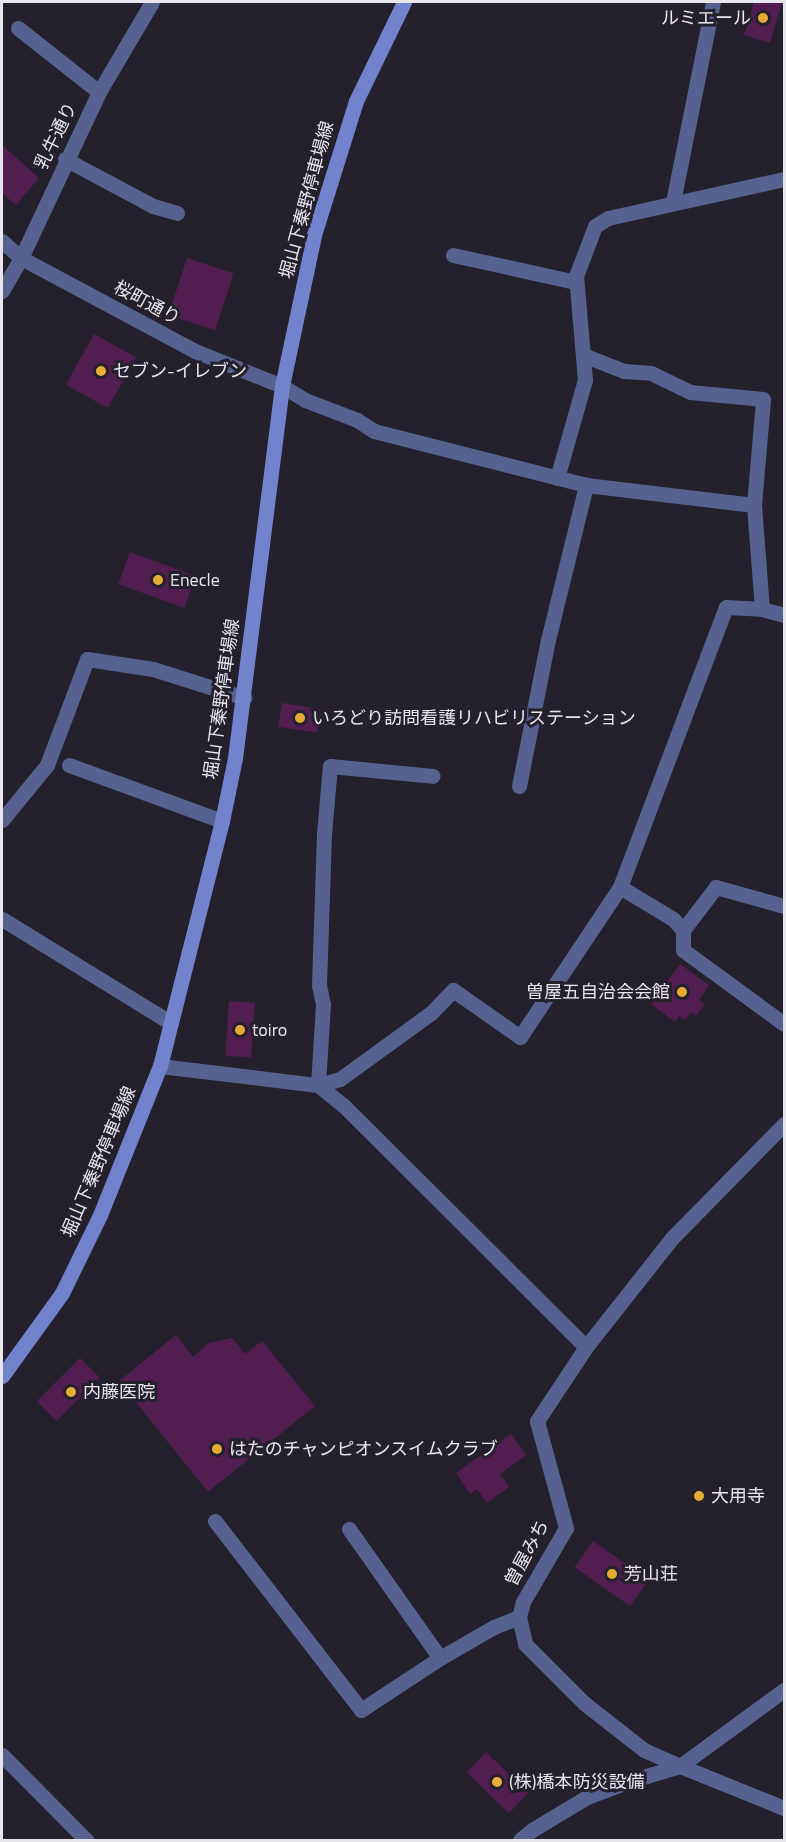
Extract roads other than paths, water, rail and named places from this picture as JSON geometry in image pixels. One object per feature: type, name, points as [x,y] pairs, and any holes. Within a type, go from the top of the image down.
[{"type":"main road","name":"堀山下秦野停車場線","points":[[2,1376],[62,1293],[100,1215],[160,1066],[222,821],[245,698],[282,386],[314,236],[356,101],[405,2]]},
{"type":"street","name":"乳牛通り","points":[[2,291],[21,258],[65,159],[99,92],[152,2]]},
{"type":"street","points":[[673,202],[713,2]]},
{"type":"street","points":[[18,28],[99,92]]},
{"type":"street","points":[[65,159],[153,206],[177,213]]},
{"type":"street","points":[[557,478],[585,380],[576,282],[595,226],[608,218],[784,179]]},
{"type":"street","name":"桜町通り","points":[[2,241],[21,258],[195,351],[282,386],[305,400],[357,420],[374,431],[585,485],[754,505]]},
{"type":"street","points":[[453,255],[576,282]]},
{"type":"street","points":[[583,355],[624,371],[651,373],[690,392],[763,399],[754,505],[762,609]]},
{"type":"street","points":[[519,786],[548,640],[585,485]]},
{"type":"street","points":[[160,1066],[318,1085],[340,1079],[431,1013],[453,990],[520,1036],[620,887],[726,608],[762,609],[784,615]]},
{"type":"street","points":[[2,820],[47,765],[87,659],[153,669],[245,698]]},
{"type":"street","points":[[69,765],[222,821]]},
{"type":"street","points":[[318,1085],[323,1004],[319,985],[324,834],[330,766],[433,776]]},
{"type":"street","points":[[620,887],[673,919],[682,930],[683,950],[784,1024]]},
{"type":"street","points":[[682,930],[716,887],[784,906]]},
{"type":"street","points":[[2,919],[171,1023]]},
{"type":"street","points":[[318,1085],[343,1105],[586,1347]]},
{"type":"street","name":"曽屋みち","points":[[519,1617],[523,1602],[566,1528],[537,1421],[586,1347],[672,1238],[784,1124]]},
{"type":"street","points":[[215,1521],[361,1710],[440,1658],[494,1627],[519,1617],[525,1644],[584,1703],[644,1750],[784,1808]]},
{"type":"street","points":[[349,1529],[440,1658]]},
{"type":"street","points":[[520,1840],[532,1830],[587,1797],[680,1766],[784,1690]]},
{"type":"street","points":[[2,1755],[86,1840]]},
{"type":"place","name":"ルミエール","points":[[763,18]]},
{"type":"place","name":"セブン-イレブン","points":[[101,371]]},
{"type":"place","name":"Enecle","points":[[158,580]]},
{"type":"place","name":"いろどり訪問看護リハビリステーション","points":[[300,718]]},
{"type":"place","name":"曽屋五自治会会館","points":[[682,992]]},
{"type":"place","name":"toiro","points":[[240,1030]]},
{"type":"place","name":"内藤医院","points":[[71,1392]]},
{"type":"place","name":"はたのチャンピオンスイムクラブ","points":[[217,1449]]},
{"type":"place","name":"大用寺","points":[[699,1496]]},
{"type":"place","name":"芳山荘","points":[[612,1574]]},
{"type":"place","name":"(株)橋本防災設備","points":[[497,1782]]}]
